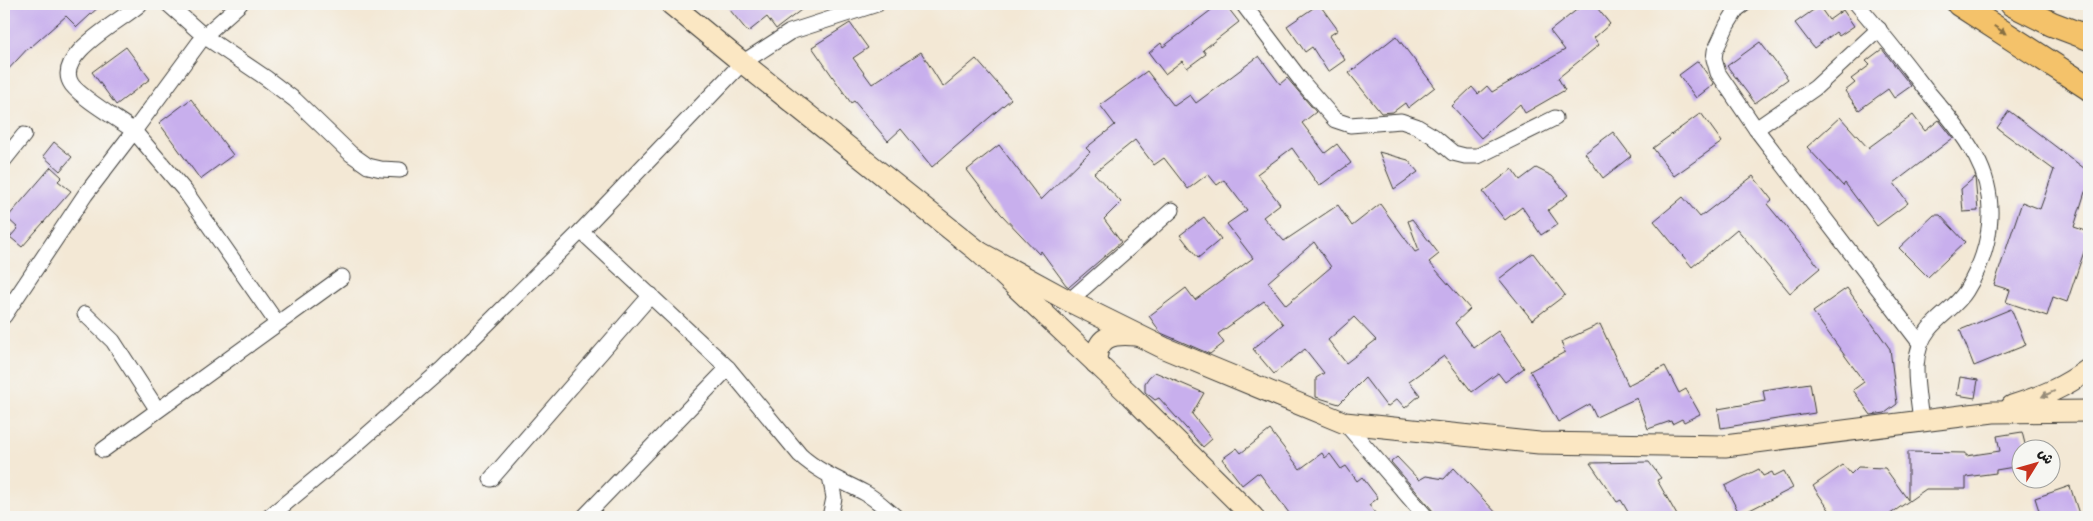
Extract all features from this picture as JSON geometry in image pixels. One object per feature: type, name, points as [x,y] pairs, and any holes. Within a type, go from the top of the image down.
[{"type":"main road","points":[[671,4],[979,252],[1096,363],[1253,517]]},
{"type":"main road","points":[[1959,4],[2089,88]]},
{"type":"main road","points":[[2012,4],[2052,24],[2089,38]]},
{"type":"main road","points":[[979,252],[1138,336],[1345,423],[1539,443],[1725,446],[1993,412],[2089,411]]},
{"type":"main road","points":[[1096,363],[1098,347],[1104,340],[1112,335],[1138,336]]},
{"type":"main road","points":[[1993,412],[2046,396],[2072,382],[2089,369]]},
{"type":"street","points":[[140,4],[84,45],[73,58],[68,69],[68,76],[72,85],[81,94],[134,131],[185,191],[276,323]]},
{"type":"street","points":[[168,4],[204,36],[295,100],[351,154],[368,166],[400,170]]},
{"type":"street","points":[[4,316],[85,195],[204,36],[240,4]]},
{"type":"street","points":[[268,517],[343,456],[441,370],[581,231],[742,63],[790,32],[876,4]]},
{"type":"street","points":[[1243,4],[1335,120],[1350,125],[1402,121],[1416,126],[1433,136],[1453,154],[1478,156],[1556,118]]},
{"type":"street","points":[[1744,4],[1737,9],[1726,25],[1715,51],[1714,60],[1718,73],[1756,129],[1920,343]]},
{"type":"street","points":[[1857,4],[1879,29],[1957,129],[1977,158],[1988,192],[1990,228],[1982,262],[1965,293],[1929,329],[1920,343],[1916,362],[1921,421]]},
{"type":"street","points":[[1756,129],[1815,88],[1879,29]]},
{"type":"street","points":[[4,160],[24,135]]},
{"type":"street","points":[[1069,301],[1172,210]]},
{"type":"street","points":[[581,231],[728,368],[794,449],[812,466],[867,494],[896,517]]},
{"type":"street","points":[[103,450],[157,409],[342,277]]},
{"type":"street","points":[[491,479],[651,295]]},
{"type":"street","points":[[85,314],[113,342],[157,409]]},
{"type":"street","points":[[584,517],[728,368]]},
{"type":"street","points":[[1345,423],[1426,517]]},
{"type":"street","points":[[830,476],[834,498],[830,517]]},
{"type":"building","points":[[4,4],[102,4],[77,27],[66,16],[30,46],[4,74]]},
{"type":"building","points":[[725,4],[809,4],[776,29],[767,17],[748,32]]},
{"type":"building","points":[[1219,4],[1225,4],[1239,22],[1203,50],[1206,54],[1187,68],[1182,61],[1165,74],[1149,53],[1161,43],[1163,47]]},
{"type":"building","points":[[1319,4],[1338,30],[1329,36],[1345,60],[1328,72],[1312,47],[1305,52],[1287,26]]},
{"type":"building","points":[[1584,4],[1594,4],[1610,24],[1594,38],[1599,45],[1558,78],[1565,90],[1525,113],[1520,104],[1481,138],[1452,106],[1472,87],[1478,94],[1487,86],[1492,92],[1565,50],[1550,31]]},
{"type":"building","points":[[1819,6],[1829,20],[1843,10],[1854,26],[1839,36],[1836,32],[1814,48],[1795,23]]},
{"type":"building","points":[[850,23],[868,48],[853,58],[872,84],[921,52],[943,87],[976,59],[1011,99],[932,167],[901,129],[888,141],[854,101],[851,103],[812,47]]},
{"type":"building","points":[[1396,36],[1435,87],[1408,108],[1405,103],[1393,112],[1381,113],[1349,73]]},
{"type":"building","points":[[1760,42],[1788,79],[1755,103],[1727,66]]},
{"type":"building","points":[[126,47],[150,79],[116,105],[92,72]]},
{"type":"building","points":[[1882,49],[1911,86],[1894,98],[1888,89],[1859,110],[1845,91],[1855,83],[1851,79],[1870,65],[1866,61]]},
{"type":"building","points":[[1259,56],[1280,84],[1287,78],[1316,112],[1302,123],[1325,153],[1337,144],[1351,163],[1319,186],[1292,148],[1257,174],[1280,204],[1263,217],[1284,241],[1338,205],[1352,226],[1380,204],[1415,252],[1419,250],[1408,221],[1412,219],[1439,254],[1429,262],[1470,309],[1455,323],[1474,348],[1498,331],[1524,368],[1505,382],[1498,373],[1472,392],[1444,356],[1409,381],[1420,395],[1405,408],[1397,399],[1387,407],[1365,378],[1339,404],[1316,397],[1316,378],[1324,373],[1305,349],[1274,374],[1253,349],[1283,324],[1264,301],[1218,334],[1224,343],[1210,354],[1161,333],[1149,316],[1186,288],[1195,300],[1253,258],[1227,224],[1247,210],[1224,180],[1217,185],[1208,174],[1188,189],[1164,158],[1154,165],[1135,140],[1094,173],[1121,202],[1104,219],[1121,242],[1069,287],[1041,251],[1039,254],[1001,214],[967,170],[999,145],[1041,200],[1090,152],[1086,148],[1115,125],[1100,105],[1147,71],[1174,106],[1190,95],[1196,103]],"holes":[[[1314,242],[1331,267],[1286,305],[1268,282]],[[1354,317],[1376,340],[1346,363],[1328,340]]]},
{"type":"building","points":[[1698,61],[1714,84],[1696,98],[1679,75]]},
{"type":"building","points":[[191,99],[233,155],[200,179],[159,123]]},
{"type":"building","points":[[2009,111],[2089,172],[2089,187],[2085,192],[2074,227],[2089,232],[2089,237],[2067,302],[2053,297],[2047,316],[2006,302],[2010,290],[1994,285],[2022,202],[2040,209],[2054,170],[1997,128]]},
{"type":"building","points":[[1701,113],[1722,142],[1674,176],[1653,148]]},
{"type":"building","points":[[1913,115],[1925,131],[1939,120],[1953,138],[1894,183],[1908,203],[1877,226],[1845,183],[1843,186],[1807,147],[1840,117],[1868,148]]},
{"type":"building","points":[[1613,132],[1631,156],[1603,178],[1585,153]]},
{"type":"building","points":[[54,142],[72,157],[60,171],[43,156]]},
{"type":"building","points":[[1379,152],[1408,160],[1418,172],[1394,189]]},
{"type":"building","points":[[51,167],[62,177],[58,181],[71,191],[22,247],[10,237],[18,228],[7,218]]},
{"type":"building","points":[[1536,168],[1552,176],[1568,195],[1548,210],[1558,224],[1541,235],[1522,207],[1505,220],[1483,192],[1512,169],[1520,180]]},
{"type":"building","points":[[1753,176],[1772,200],[1767,204],[1820,268],[1790,293],[1737,229],[1692,267],[1654,221],[1683,197],[1700,217]]},
{"type":"building","points":[[1975,177],[1978,211],[1963,212],[1961,189]]},
{"type":"building","points":[[1934,215],[1940,215],[1965,242],[1928,277],[1899,248]]},
{"type":"building","points":[[1204,217],[1221,239],[1198,258],[1180,235]]},
{"type":"building","points":[[1533,253],[1565,295],[1532,320],[1499,279]]},
{"type":"building","points":[[1847,288],[1890,349],[1897,404],[1885,413],[1871,415],[1853,390],[1864,382],[1813,312]]},
{"type":"building","points":[[2011,309],[2026,345],[1974,366],[1960,330]]},
{"type":"building","points":[[1600,324],[1628,385],[1665,366],[1679,393],[1686,389],[1700,414],[1684,422],[1682,419],[1672,424],[1671,421],[1648,429],[1637,398],[1596,417],[1590,404],[1558,422],[1530,371],[1565,352],[1561,342]]},
{"type":"building","points":[[1155,372],[1204,393],[1192,414],[1212,439],[1203,447],[1159,398],[1155,400],[1145,392],[1145,383]]},
{"type":"building","points":[[1960,377],[1978,380],[1975,398],[1957,395]]},
{"type":"building","points":[[1810,383],[1815,413],[1721,428],[1718,409],[1765,401],[1763,390]]},
{"type":"building","points":[[1270,430],[1300,469],[1322,453],[1325,458],[1330,454],[1341,469],[1346,466],[1357,481],[1362,477],[1378,498],[1369,505],[1378,517],[1292,517],[1260,474],[1257,473],[1242,485],[1222,459],[1237,448],[1241,453]]},
{"type":"building","points":[[2022,432],[2024,438],[2010,438],[2010,468],[1996,470],[1996,473],[1966,477],[1966,489],[1926,489],[1886,517],[1834,517],[1813,486],[1843,465],[1851,474],[1858,467],[1885,468],[1908,500],[1908,452],[1966,453],[1966,456],[2000,451],[1997,436]]},
{"type":"building","points":[[1397,457],[1419,480],[1426,476],[1444,479],[1454,468],[1500,517],[1435,517],[1433,511],[1391,462]]},
{"type":"building","points":[[1649,462],[1661,478],[1657,480],[1678,517],[1631,517],[1621,500],[1617,502],[1590,463]]},
{"type":"building","points":[[1759,469],[1763,476],[1772,472],[1774,476],[1784,471],[1793,488],[1740,515],[1725,486]]},
{"type":"building","points":[[2070,486],[2080,517],[2041,517],[2035,498]]}]
